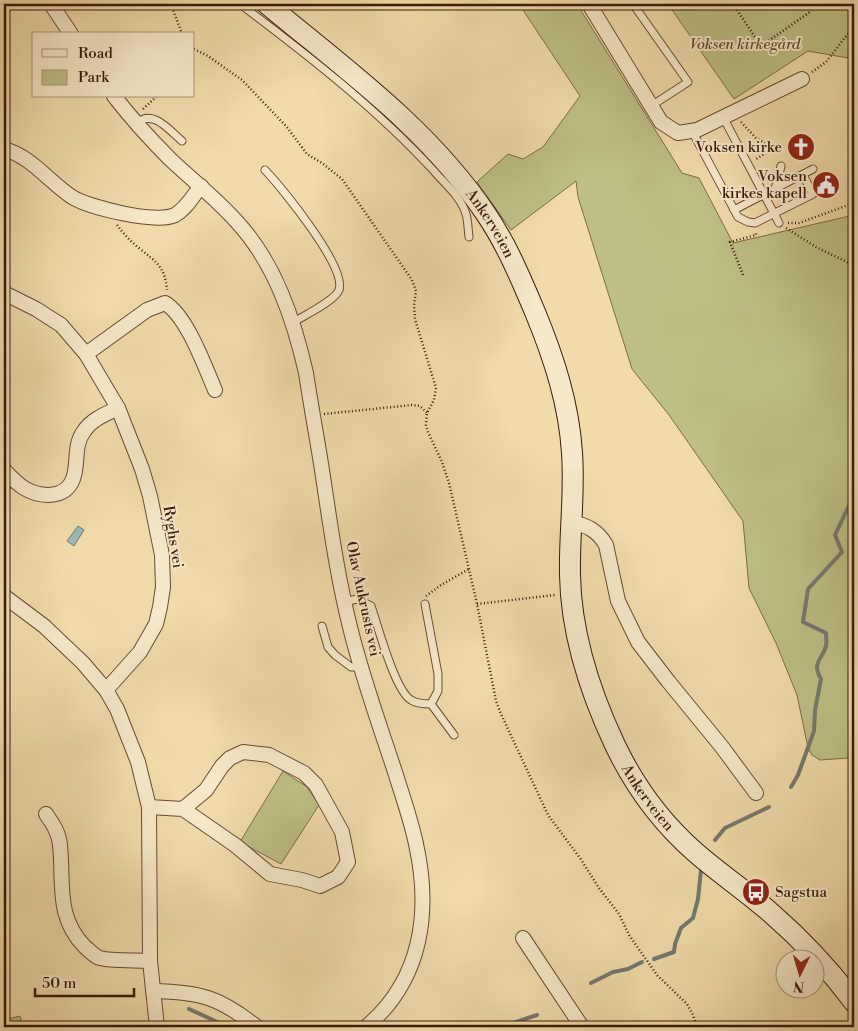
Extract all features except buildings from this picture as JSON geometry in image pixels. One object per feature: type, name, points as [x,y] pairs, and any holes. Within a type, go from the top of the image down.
[{"type":"main road","name":"Ankerveien","points":[[267,4],[370,88],[423,136],[468,189],[495,228],[513,261],[539,321],[554,362],[564,399],[573,464],[571,593],[583,659],[596,701],[617,749],[654,807],[694,851],[768,911],[800,940],[854,1002]]},
{"type":"street","points":[[51,4],[70,32]]},
{"type":"street","points":[[589,4],[661,122],[678,133],[697,130],[802,79]]},
{"type":"street","name":"Olav Aukrusts vei","points":[[116,98],[170,158],[238,222],[251,239],[273,276],[283,298],[306,373],[344,602],[361,668],[416,842],[422,896],[421,931],[410,968],[391,1000],[366,1027]]},
{"type":"street","points":[[4,149],[28,160],[63,190],[81,202],[114,211],[166,218],[181,212],[201,186]]},
{"type":"street","name":"Ryghs vei","points":[[4,293],[36,309],[61,325],[86,354],[118,408],[142,469],[150,496],[162,555],[163,587],[156,624],[150,637],[126,669],[106,690]]},
{"type":"street","points":[[86,354],[147,310],[165,304],[173,310],[194,341],[215,390]]},
{"type":"street","points":[[8,474],[21,486],[35,493],[53,495],[68,488],[75,473],[77,444],[84,430],[101,416],[118,408]]},
{"type":"street","points":[[571,522],[589,527],[602,537],[606,545],[618,601],[638,642],[722,747],[756,793]]},
{"type":"street","points":[[4,596],[44,626],[83,663],[106,690],[117,709],[138,762],[149,807],[150,960],[157,1027]]},
{"type":"street","points":[[149,807],[183,809],[235,845],[270,874],[302,880],[320,886],[338,877],[348,862],[342,832],[316,785],[304,773],[269,756],[243,752],[230,758],[222,766],[206,790],[183,809]]},
{"type":"street","points":[[46,814],[59,836],[64,910],[68,922],[77,937],[90,951],[101,959],[150,960]]},
{"type":"street","points":[[524,938],[582,1027]]},
{"type":"street","points":[[153,991],[183,992],[206,996],[233,1010],[257,1027]]},
{"type":"lane","points":[[240,4],[289,41],[389,126],[420,156],[455,195],[466,214],[468,237]]},
{"type":"lane","points":[[634,4],[688,82],[651,106]]},
{"type":"lane","points":[[728,114],[748,163],[779,223]]},
{"type":"lane","points":[[135,121],[149,117],[160,122],[182,141]]},
{"type":"lane","points":[[692,131],[738,217],[748,222],[755,223],[813,194],[803,175]]},
{"type":"lane","points":[[775,189],[781,166]]},
{"type":"lane","points":[[734,210],[813,169]]},
{"type":"lane","points":[[265,170],[278,184],[326,249],[340,280],[339,290],[332,298],[292,323]]},
{"type":"lane","points":[[4,491],[8,474]]},
{"type":"lane","points":[[344,602],[357,599],[371,606],[385,653],[400,686],[410,700],[421,704],[431,704]]},
{"type":"lane","points":[[425,604],[438,674],[438,691],[431,704]]},
{"type":"lane","points":[[322,626],[328,647],[335,655],[351,667],[361,668]]},
{"type":"lane","points":[[431,704],[454,735]]},
{"type":"path","points":[[172,4],[181,32]]},
{"type":"path","points":[[733,4],[761,46],[810,12],[813,4]]},
{"type":"path","points":[[737,8],[745,4]]},
{"type":"path","points":[[802,79],[826,62],[854,26]]},
{"type":"path","points":[[195,50],[208,56],[242,80],[286,126],[307,154],[342,179],[412,280],[416,291],[415,319],[436,388],[434,400],[426,418],[428,432],[442,462],[449,484],[477,604],[496,701],[548,815],[580,858],[657,975],[687,1004],[698,1027]]},
{"type":"path","points":[[135,121],[155,98]]},
{"type":"path","points":[[728,114],[756,138],[772,147],[771,150],[748,163]]},
{"type":"path","points":[[779,223],[799,223],[854,203]]},
{"type":"path","points":[[114,211],[118,227],[139,248],[159,263],[166,286],[165,304]]},
{"type":"path","points":[[743,275],[730,242],[756,234],[755,223]]},
{"type":"path","points":[[779,223],[816,248],[848,262],[854,268]]},
{"type":"path","points":[[313,415],[412,405],[420,406],[427,413]]},
{"type":"path","points":[[425,604],[424,600],[427,595],[469,569]]},
{"type":"path","points":[[477,604],[571,593]]},
{"type":"green space","points":[[519,4],[577,4],[682,173],[699,178],[733,243],[854,215],[854,760],[848,758],[820,760],[812,755],[808,748],[797,695],[776,643],[749,588],[743,521],[669,415],[632,369],[578,197],[576,181],[511,230],[477,182],[508,154],[523,159],[543,147],[580,96]]},
{"type":"green space","name":"Voksen kirkegård","points":[[668,4],[854,4],[854,59],[808,51],[734,99]]},
{"type":"green space","points":[[283,771],[307,787],[319,805],[281,864],[240,842]]},
{"type":"green space","points":[[20,1016],[23,1027],[4,1027],[4,1020]]},
{"type":"water","points":[[78,526],[84,530],[74,546],[67,541]]},
{"type":"waterway","points":[[791,787],[798,775],[814,731],[815,710],[821,679],[817,665],[826,644],[826,633],[803,622],[808,589],[842,552],[835,535],[854,495]]},
{"type":"waterway","points":[[715,840],[725,828],[769,807]]},
{"type":"waterway","points":[[654,959],[674,952],[681,928],[693,918],[698,899],[701,870]]},
{"type":"waterway","points":[[591,983],[613,972],[628,969],[642,962]]},
{"type":"waterway","points":[[189,1009],[226,1026]]},
{"type":"waterway","points":[[501,1027],[537,1015]]},
{"type":"place","name":"Voksen kirke","points":[[801,147]]},
{"type":"place","name":"Voksen kirkes kapell","points":[[826,185]]},
{"type":"place","name":"Sagstua","points":[[756,892]]}]
